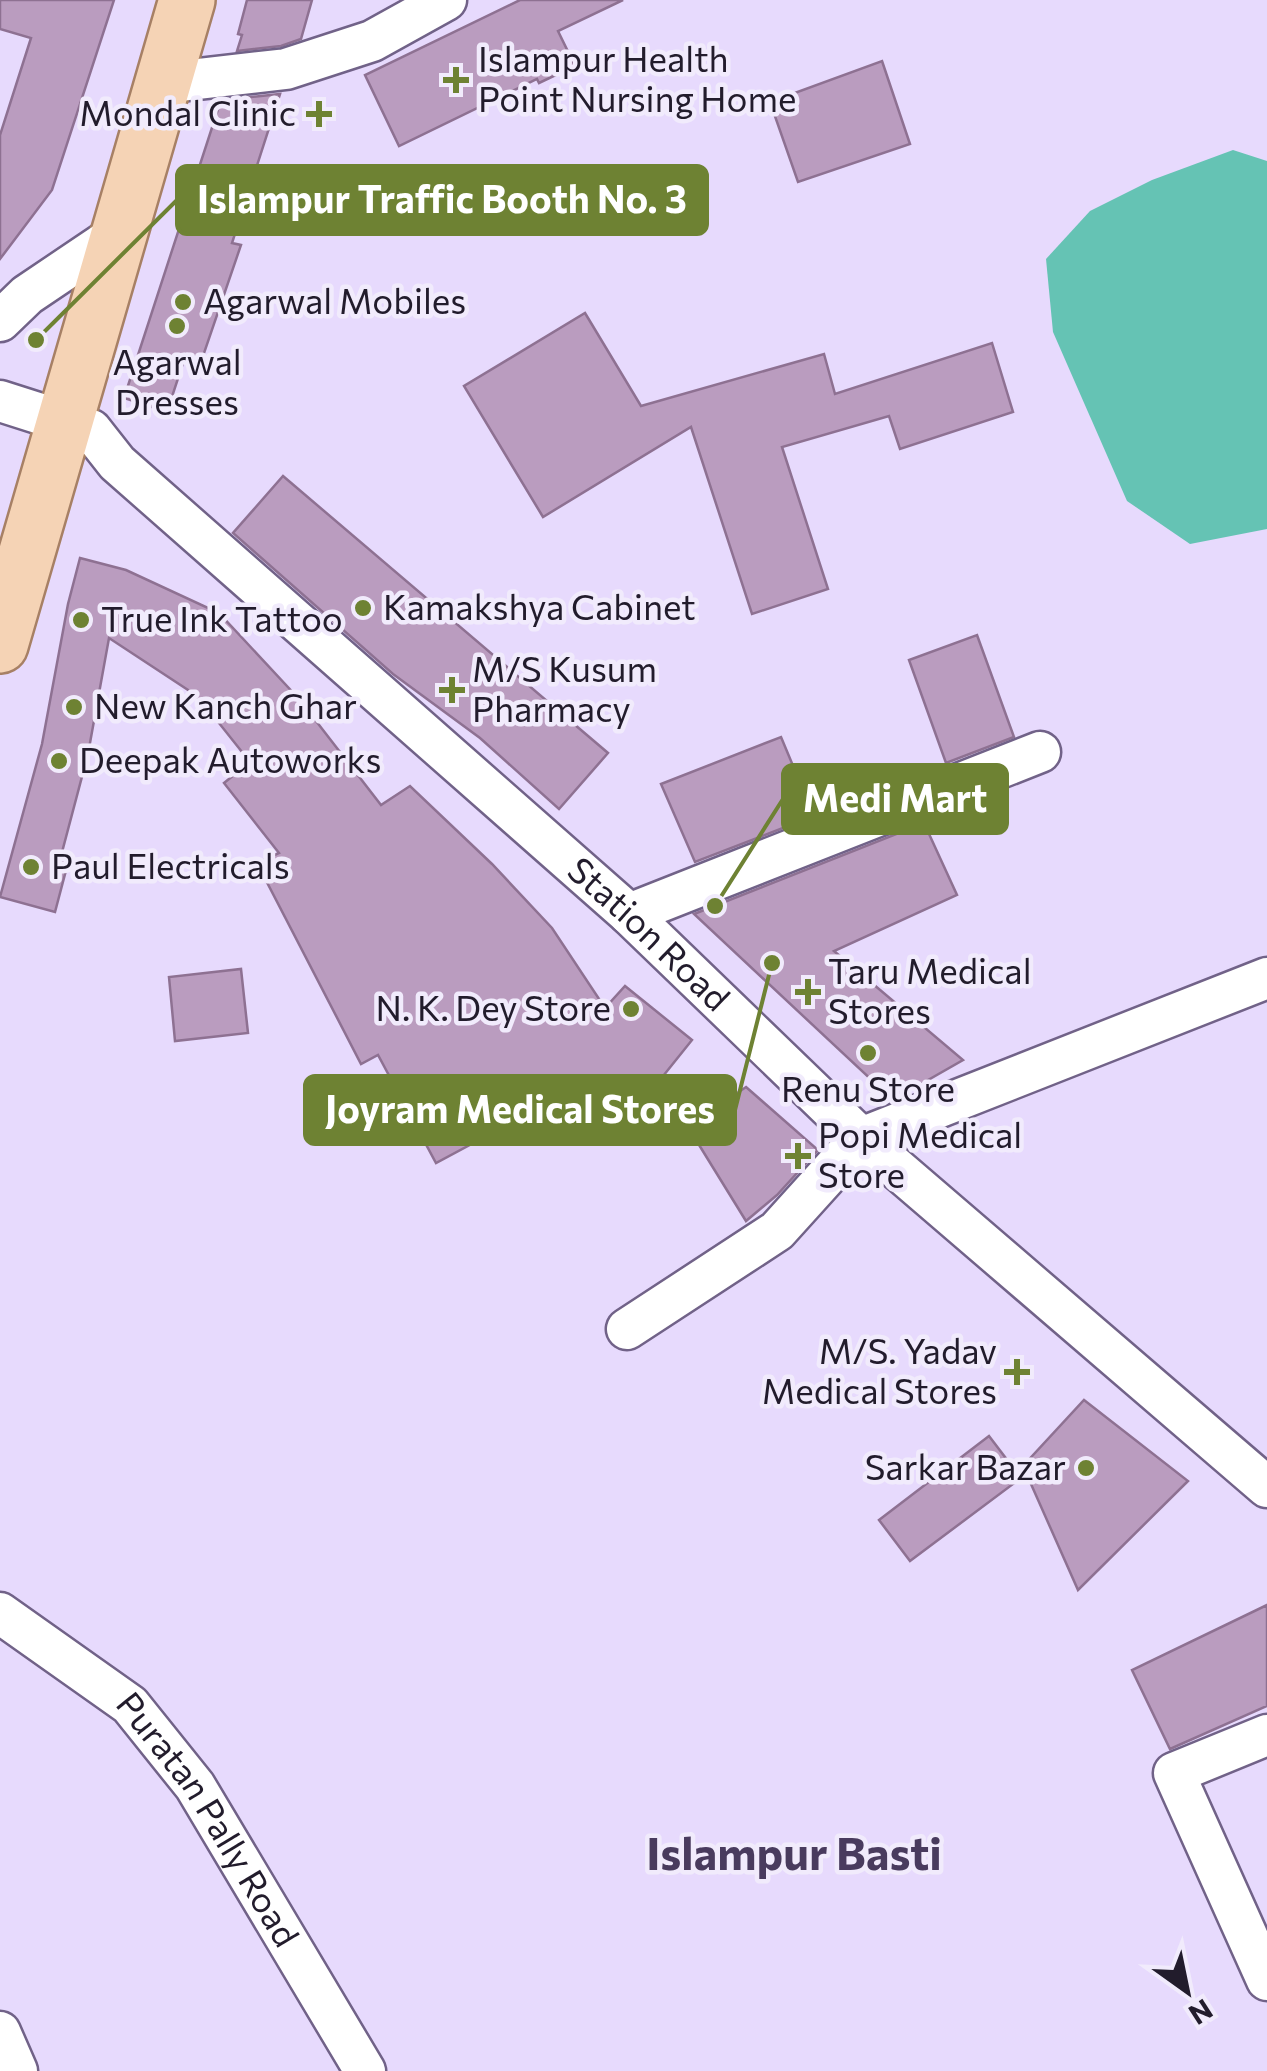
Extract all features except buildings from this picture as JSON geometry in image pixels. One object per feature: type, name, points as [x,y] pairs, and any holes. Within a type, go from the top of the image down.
[{"type":"main road","points":[[0,645],[188,0]]},
{"type":"street","points":[[163,83],[286,69],[372,41],[446,0]]},
{"type":"street","points":[[0,321],[27,295],[119,233]]},
{"type":"street","name":"Station Road","points":[[0,401],[91,430],[116,463],[629,914],[861,1138],[1267,1487]]},
{"type":"street","points":[[629,914],[1040,752]]},
{"type":"street","points":[[627,1328],[777,1231],[861,1138],[1267,978]]},
{"type":"street","name":"Puratan Pally Road","points":[[0,1613],[130,1706],[184,1772],[365,2071]]},
{"type":"street","points":[[1267,1735],[1174,1773],[1267,1980]]},
{"type":"street","points":[[0,2032],[16,2071]]},
{"type":"shaded area","points":[[1233,150],[1267,161],[1267,529],[1190,544],[1127,501],[1053,332],[1046,259],[1090,211],[1152,180]]},
{"type":"place","name":"Islampur Health Point Nursing Home","points":[[456,80]]},
{"type":"place","name":"Mondal Clinic","points":[[319,114]]},
{"type":"place","name":"Agarwal Mobiles","points":[[183,302]]},
{"type":"place","name":"Agarwal Dresses","points":[[177,326]]},
{"type":"place","name":"Islampur Traffic Booth No. 3","points":[[36,340]]},
{"type":"place","name":"Kamakshya Cabinet","points":[[363,608]]},
{"type":"place","name":"True Ink Tattoo","points":[[81,620]]},
{"type":"place","name":"M/S Kusum Pharmacy","points":[[452,690]]},
{"type":"place","name":"New Kanch Ghar","points":[[74,707]]},
{"type":"place","name":"Deepak Autoworks","points":[[59,761]]},
{"type":"place","name":"Paul Electricals","points":[[31,867]]},
{"type":"place","name":"Medi Mart","points":[[715,906]]},
{"type":"place","name":"Joyram Medical Stores","points":[[772,963]]},
{"type":"place","name":"Taru Medical Stores","points":[[808,992]]},
{"type":"place","name":"N. K. Dey Store","points":[[631,1009]]},
{"type":"place","name":"Renu Store","points":[[868,1053]]},
{"type":"place","name":"Popi Medical Store","points":[[798,1156]]},
{"type":"place","name":"M/S. Yadav Medical Stores","points":[[1017,1372]]},
{"type":"place","name":"Sarkar Bazar","points":[[1086,1468]]},
{"type":"district","name":"Islampur Basti","points":[[794,1854]]}]
